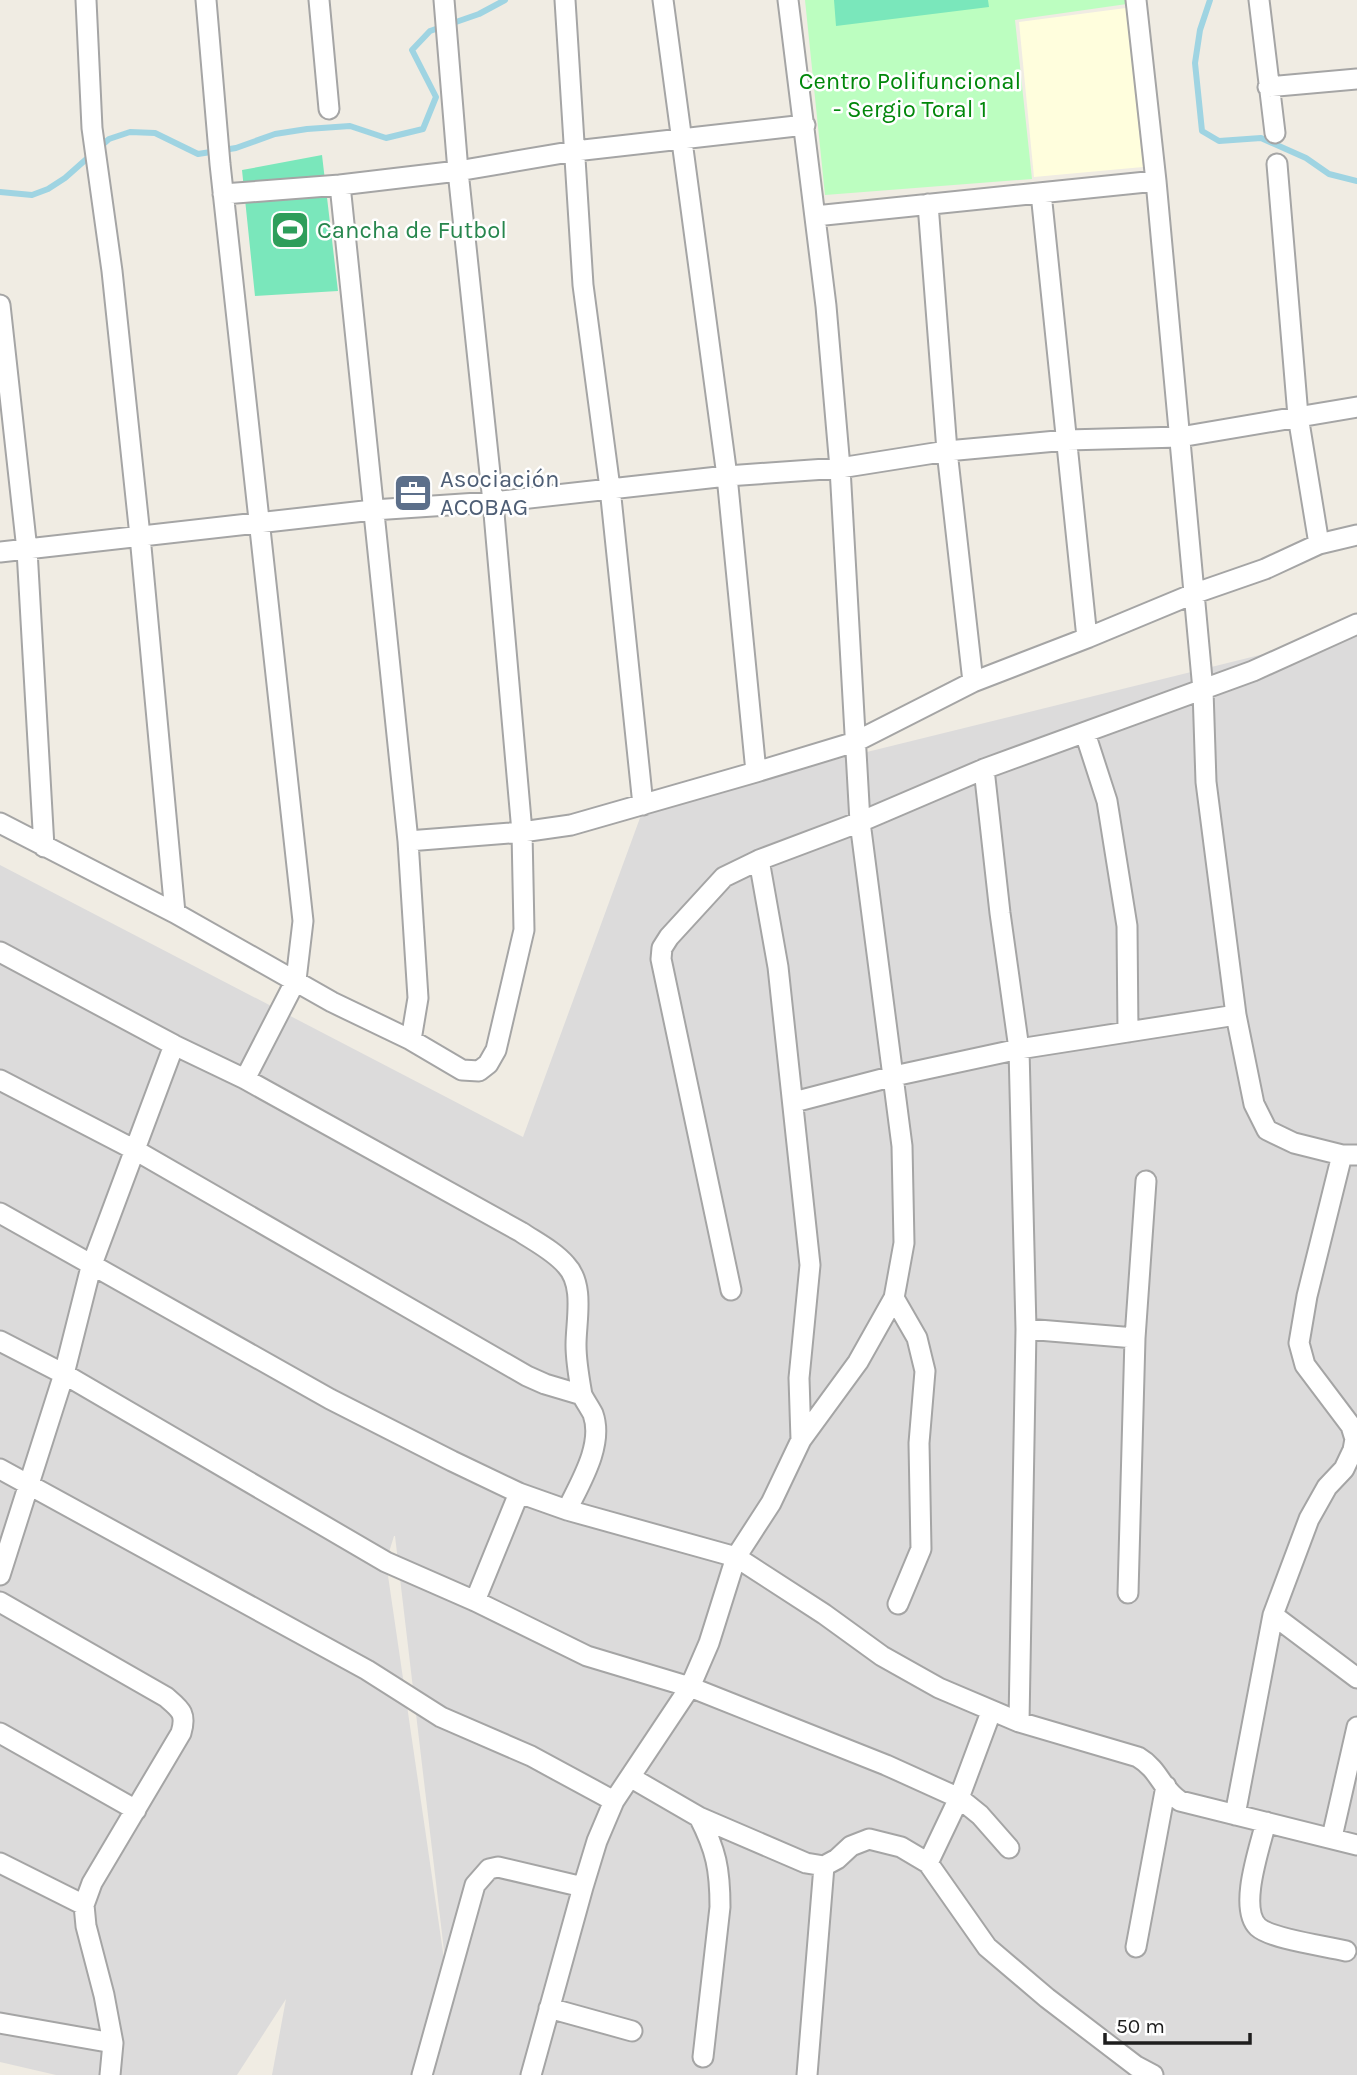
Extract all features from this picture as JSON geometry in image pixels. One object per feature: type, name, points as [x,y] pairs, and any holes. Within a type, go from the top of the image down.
[{"type":"street","points":[[86,0],[92,128],[112,271],[175,913]]},
{"type":"street","points":[[206,0],[219,164],[303,921],[296,980],[245,1079]]},
{"type":"street","points":[[318,0],[329,109]]},
{"type":"street","points":[[565,0],[583,285],[610,488],[643,805]]},
{"type":"street","points":[[663,0],[727,476],[756,772]]},
{"type":"street","points":[[531,2075],[583,1887],[597,1841],[614,1801],[690,1688],[709,1643],[736,1557],[771,1503],[801,1440],[858,1362],[894,1298],[904,1243],[902,1146],[860,822],[840,468],[805,125],[788,0]]},
{"type":"street","points":[[1136,0],[1156,181],[1203,690],[1206,782],[1236,1015],[1254,1104],[1267,1130],[1294,1143],[1349,1155],[1307,1296],[1299,1343],[1305,1365],[1354,1425],[1355,1439],[1344,1469],[1327,1487],[1309,1519],[1273,1615],[1235,1815]]},
{"type":"street","points":[[1259,0],[1275,133]]},
{"type":"street","points":[[0,823],[175,913],[332,1002],[411,1040],[462,1070],[479,1071],[488,1064],[496,1051],[524,930],[522,832],[494,502],[458,171],[444,4]]},
{"type":"street","points":[[1268,87],[1357,79]]},
{"type":"street","points":[[223,194],[340,185],[458,171],[575,151],[805,125]]},
{"type":"street","points":[[1277,164],[1298,416],[1319,544]]},
{"type":"street","points":[[815,216],[1156,181]]},
{"type":"street","points":[[340,185],[408,841],[418,998],[411,1040]]},
{"type":"street","points":[[1041,192],[1087,638]]},
{"type":"street","points":[[928,204],[947,451],[973,682]]},
{"type":"street","points":[[0,305],[27,550],[44,847]]},
{"type":"street","points":[[0,552],[373,510],[494,502],[727,476],[840,468],[947,451],[1067,440],[1180,437],[1357,407]]},
{"type":"street","points":[[408,841],[522,832],[571,825],[855,742],[973,682],[1193,594],[1265,569],[1319,544],[1357,535]]},
{"type":"street","points":[[731,1290],[668,996],[662,948],[724,877],[759,860],[860,822],[985,769],[1253,671],[1357,624]]},
{"type":"street","points":[[1085,733],[1107,801],[1127,926],[1128,1032]]},
{"type":"street","points":[[985,769],[1000,913],[1019,1049],[1026,1329],[1019,1722]]},
{"type":"street","points":[[759,860],[778,967],[810,1265],[799,1378],[801,1440]]},
{"type":"street","points":[[0,952],[174,1045],[245,1079],[521,1232],[568,1266],[578,1298],[576,1345],[582,1395],[593,1416],[596,1440],[567,1510]]},
{"type":"street","points":[[794,1102],[894,1076],[1019,1049],[1236,1015]]},
{"type":"street","points":[[0,1575],[64,1374],[91,1267],[174,1045]]},
{"type":"street","points":[[0,1080],[135,1150],[527,1376],[582,1395]]},
{"type":"street","points":[[1128,1593],[1135,1338],[1146,1181]]},
{"type":"street","points":[[0,1213],[91,1267],[330,1399],[519,1493],[567,1510],[736,1557],[824,1614],[882,1656],[939,1688],[1019,1722],[1138,1757],[1154,1768],[1172,1796],[1180,1801],[1357,1844]]},
{"type":"street","points":[[894,1298],[917,1338],[925,1371],[919,1443],[921,1549],[898,1604]]},
{"type":"street","points":[[1026,1329],[1135,1338]]},
{"type":"street","points":[[0,1341],[64,1374],[386,1562],[475,1601],[587,1656],[690,1688],[886,1765],[959,1798],[980,1815],[1009,1848]]},
{"type":"street","points":[[0,1469],[355,1663],[441,1717],[531,1756],[614,1801]]},
{"type":"street","points":[[475,1601],[519,1493]]},
{"type":"street","points":[[0,1602],[166,1696],[179,1708],[185,1720],[181,1733],[92,1883],[83,1905],[113,2043],[110,2075]]},
{"type":"street","points":[[1273,1615],[1357,1678]]},
{"type":"street","points":[[928,1863],[959,1798],[992,1712]]},
{"type":"street","points":[[1332,1837],[1357,1727]]},
{"type":"street","points":[[0,1733],[136,1810]]},
{"type":"street","points":[[630,1777],[699,1816],[806,1863],[824,1866],[837,1859],[851,1846],[869,1839],[901,1847],[928,1863],[987,1947],[1139,2072]]},
{"type":"street","points":[[1136,1947],[1166,1786]]},
{"type":"street","points":[[699,1816],[712,1842],[720,1884],[704,2057]]},
{"type":"street","points":[[1266,1822],[1248,1899],[1250,1914],[1258,1927],[1277,1936],[1346,1951]]},
{"type":"street","points":[[0,1863],[83,1905]]},
{"type":"street","points":[[807,2075],[824,1866]]},
{"type":"street","points":[[422,2075],[475,1885],[482,1875],[489,1869],[498,1867],[583,1887]]},
{"type":"street","points":[[0,2008],[23,2028]]},
{"type":"street","points":[[549,2008],[632,2031]]},
{"type":"street","points":[[0,2023],[113,2043]]},
{"type":"shaded area","points":[[1126,8],[1143,167],[1034,177],[1019,22]]},
{"type":"shaded area","points":[[1357,631],[1357,2075],[272,2075],[286,1999],[237,2075],[56,2075],[0,2062],[0,865],[523,1137],[644,807]],"holes":[[[395,1536],[449,1993],[386,1562]]]},
{"type":"green space","name":"Centro Polifuncional - Sergio Toral 1","points":[[805,0],[1126,0],[1127,4],[1015,20],[1032,179],[825,195]]},
{"type":"green space","points":[[834,0],[988,0],[989,7],[836,26]]},
{"type":"green space","name":"Cancha de Futbol","points":[[322,155],[338,291],[255,296],[242,170]]},
{"type":"waterway","points":[[0,192],[32,195],[48,189],[65,178],[109,139],[130,132],[155,133],[198,154],[236,148],[275,134],[307,129],[350,126],[386,138],[423,129],[436,97],[412,50],[430,31],[479,14],[505,0]]},
{"type":"waterway","points":[[1210,0],[1200,30],[1195,63],[1202,131],[1219,141],[1261,138],[1306,158],[1329,174],[1357,181]]},
{"type":"place","name":"Cancha de Futbol","points":[[290,230]]},
{"type":"place","name":"Asociación ACOBAG","points":[[413,493]]}]
